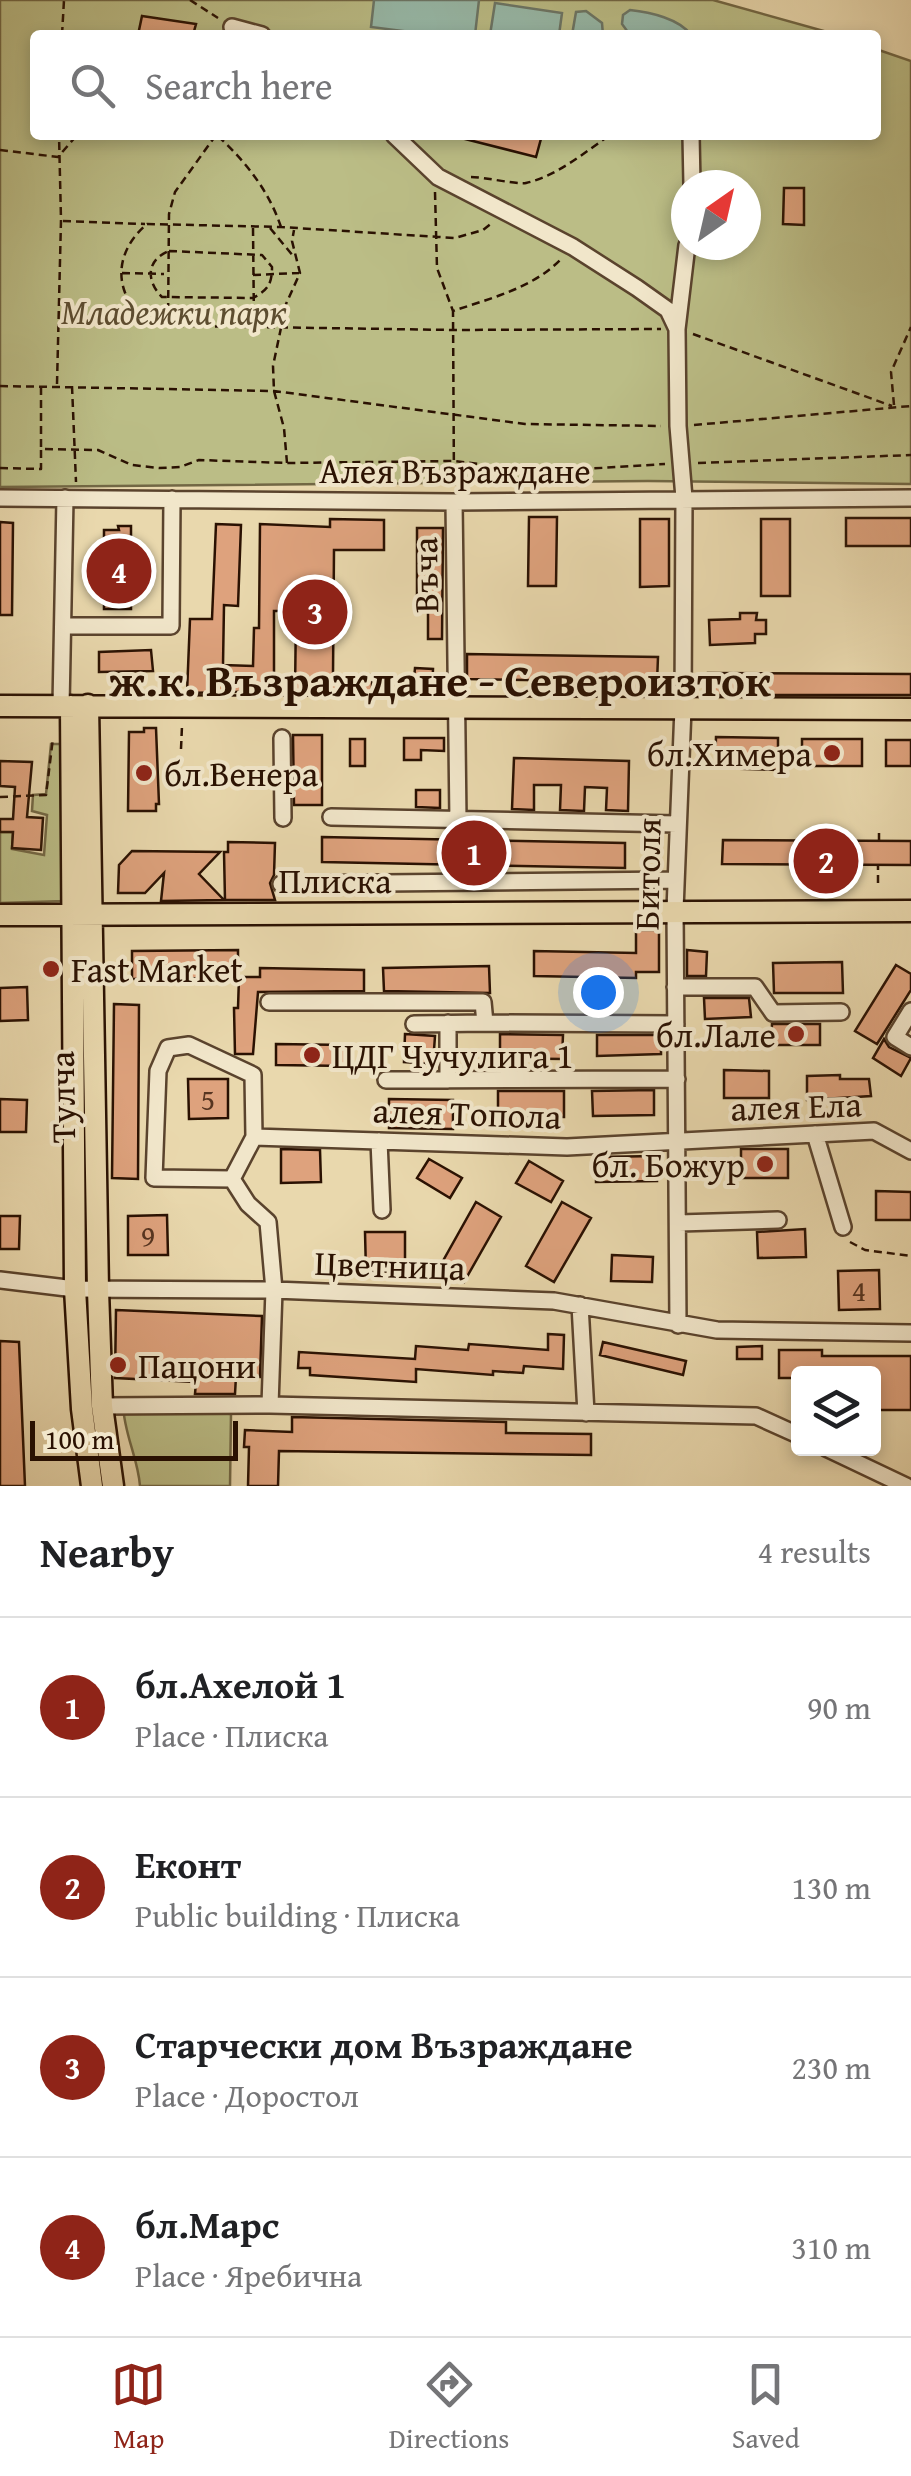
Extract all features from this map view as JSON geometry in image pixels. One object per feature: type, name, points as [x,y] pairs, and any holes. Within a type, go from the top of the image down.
[{"type":"main road","points":[[0,706],[911,709]]},
{"type":"main road","name":"Тулча","points":[[73,706],[102,1406],[113,1486]]},
{"type":"main road","name":"Плиска","points":[[0,914],[911,911]]},
{"type":"main road","name":"Тулча","points":[[84,916],[76,1289],[82,1409],[92,1486]]},
{"type":"street","points":[[232,26],[245,30]]},
{"type":"street","points":[[399,140],[438,177],[573,247],[668,310],[677,329]]},
{"type":"street","points":[[691,140],[692,170]]},
{"type":"street","name":"Битоля","points":[[678,1325],[675,910],[683,708],[684,498],[678,426],[677,329],[686,260]]},
{"type":"street","name":"Алея Възраждане","points":[[0,498],[454,502],[911,498]]},
{"type":"street","points":[[71,498],[63,626],[73,706]]},
{"type":"street","points":[[63,626],[171,626],[172,498]]},
{"type":"street","name":"Въча","points":[[454,502],[458,820]]},
{"type":"street","points":[[282,738],[284,818]]},
{"type":"street","points":[[331,818],[677,824]]},
{"type":"street","points":[[281,884],[676,880]]},
{"type":"street","points":[[676,987],[755,987],[773,1013],[840,1012]]},
{"type":"street","points":[[268,1002],[484,1002],[486,1023]]},
{"type":"street","points":[[911,1011],[895,1037],[911,1048]]},
{"type":"street","points":[[414,1024],[676,1024]]},
{"type":"street","points":[[448,1024],[448,1080]]},
{"type":"street","points":[[188,1046],[254,1075],[254,1137],[232,1179],[154,1178],[158,1071],[168,1048],[188,1046]]},
{"type":"street","points":[[386,1080],[677,1079]]},
{"type":"street","name":"алея Ела","points":[[678,1140],[874,1131],[911,1150]]},
{"type":"street","points":[[816,1134],[842,1228]]},
{"type":"street","name":"алея Топола","points":[[254,1137],[567,1147],[678,1140]]},
{"type":"street","points":[[378,1141],[382,1210]]},
{"type":"street","points":[[232,1179],[248,1204],[268,1222],[274,1290],[270,1404]]},
{"type":"street","points":[[679,1222],[778,1220]]},
{"type":"street","name":"Цветница","points":[[0,1280],[98,1290],[274,1290],[554,1300],[717,1330],[911,1332]]},
{"type":"street","points":[[580,1305],[586,1413]]},
{"type":"street","points":[[102,1406],[270,1404],[756,1416],[791,1433]]},
{"type":"street","points":[[843,1456],[906,1486]]},
{"type":"path","points":[[62,30],[64,0]]},
{"type":"path","points":[[190,0],[232,26]]},
{"type":"path","points":[[57,386],[61,220],[58,140]]},
{"type":"path","points":[[58,157],[73,140]]},
{"type":"path","points":[[168,324],[169,224],[175,192],[212,140]]},
{"type":"path","points":[[222,140],[240,156],[273,203],[281,227]]},
{"type":"path","points":[[454,502],[454,311],[437,268],[438,177],[494,177],[524,184],[568,164],[603,140]]},
{"type":"path","points":[[0,150],[58,157]]},
{"type":"path","points":[[61,220],[281,227],[455,238],[483,230],[507,212]]},
{"type":"path","points":[[147,224],[134,235],[121,273],[123,295],[150,324]]},
{"type":"path","points":[[253,226],[254,326]]},
{"type":"path","points":[[269,227],[296,259]]},
{"type":"path","points":[[286,463],[273,366],[286,304],[300,273],[292,242],[294,228]]},
{"type":"path","points":[[454,311],[517,290],[552,269],[573,247]]},
{"type":"path","points":[[169,251],[253,252],[262,255],[272,267],[266,290],[254,298],[168,298],[157,292],[150,275],[154,260],[169,251]]},
{"type":"path","points":[[121,273],[168,274]]},
{"type":"path","points":[[253,274],[300,273]]},
{"type":"path","points":[[59,324],[677,329],[894,406]]},
{"type":"path","points":[[894,406],[890,372],[911,326]]},
{"type":"path","points":[[0,386],[274,392],[525,424],[678,426],[911,406]]},
{"type":"path","points":[[71,498],[76,449],[72,386]]},
{"type":"path","points":[[0,468],[41,469],[41,387]]},
{"type":"path","points":[[41,449],[98,450],[132,465],[159,468],[200,460],[453,462],[489,465],[520,478],[543,480],[568,470],[911,455]]},
{"type":"path","points":[[0,797],[46,795],[51,744],[73,706]]},
{"type":"path","points":[[180,749],[182,708]]},
{"type":"path","points":[[878,841],[879,828]]},
{"type":"path","points":[[878,864],[878,884]]},
{"type":"path","points":[[842,1228],[849,1242],[865,1250],[911,1256]]},
{"type":"green space","name":"Младежки парк","points":[[0,0],[713,0],[820,30],[30,30],[30,140],[881,140],[881,51],[911,61],[911,484],[648,481],[0,487]]},
{"type":"green space","points":[[51,744],[66,744],[64,901],[0,903],[0,832],[13,832],[12,849],[44,855],[47,815],[32,811],[33,795],[46,794]]},
{"type":"green space","points":[[123,1405],[231,1414],[230,1486],[140,1486]]},
{"type":"shaded area","points":[[374,0],[479,0],[476,30],[371,27]]},
{"type":"shaded area","points":[[495,3],[562,13],[560,30],[491,30]]},
{"type":"shaded area","points":[[630,10],[655,15],[687,30],[626,30],[623,15]]},
{"type":"shaded area","points":[[586,11],[602,23],[603,30],[573,30],[576,12]]},
{"type":"building","points":[[142,16],[196,24],[194,30],[139,30]]},
{"type":"building","points":[[469,140],[541,140],[536,157]]},
{"type":"building","points":[[784,188],[804,188],[804,225],[783,224]]},
{"type":"building","points":[[529,517],[557,517],[556,586],[528,586]]},
{"type":"building","points":[[846,518],[911,518],[911,546],[846,546]]},
{"type":"building","points":[[330,519],[384,520],[384,550],[334,550],[333,675],[372,675],[372,693],[295,693],[296,611],[274,611],[274,691],[187,693],[190,619],[212,619],[216,524],[241,525],[238,606],[224,605],[223,665],[253,666],[254,628],[259,628],[260,524],[330,527]]},
{"type":"building","points":[[640,519],[669,519],[669,586],[640,587]]},
{"type":"building","points":[[761,519],[790,519],[790,596],[761,596]]},
{"type":"building","points":[[0,522],[13,523],[12,615],[0,615]]},
{"type":"building","points":[[118,526],[131,526],[134,540],[134,602],[131,609],[104,609],[104,530],[119,530]]},
{"type":"building","points":[[417,528],[443,528],[442,639],[428,639],[428,606],[417,606]]},
{"type":"building","points":[[740,613],[757,613],[756,620],[766,620],[766,634],[755,634],[755,643],[710,645],[709,620],[740,619]]},
{"type":"building","points":[[151,650],[153,671],[99,672],[99,652]]},
{"type":"building","points":[[467,654],[658,657],[657,682],[467,679]]},
{"type":"building","points":[[415,668],[433,669],[432,694],[405,694],[405,679],[414,679]]},
{"type":"building","points":[[708,673],[911,674],[911,695],[708,695]]},
{"type":"building","name":"бл.Венера","points":[[144,728],[156,728],[159,804],[156,811],[128,811],[129,732],[144,732]]},
{"type":"building","points":[[293,735],[322,735],[322,805],[294,805]]},
{"type":"building","points":[[716,737],[778,738],[778,770],[715,768]]},
{"type":"building","points":[[404,738],[444,738],[444,751],[421,750],[421,760],[404,760]]},
{"type":"building","points":[[350,739],[365,739],[365,766],[350,766]]},
{"type":"building","name":"бл.Химера","points":[[802,739],[862,739],[862,766],[802,766]]},
{"type":"building","points":[[886,740],[911,740],[911,766],[886,766]]},
{"type":"building","points":[[514,758],[629,761],[628,811],[606,810],[607,788],[585,787],[584,811],[560,810],[561,785],[534,785],[534,810],[512,809]]},
{"type":"building","points":[[0,761],[32,762],[27,817],[43,818],[41,850],[12,848],[13,832],[0,832],[0,819],[13,819],[15,787],[0,786]]},
{"type":"building","points":[[416,790],[440,790],[440,808],[416,807]]},
{"type":"building","points":[[322,837],[625,843],[625,868],[322,862]]},
{"type":"building","points":[[723,840],[911,841],[911,865],[722,864]]},
{"type":"building","points":[[228,842],[275,843],[270,883],[275,900],[225,900],[224,852],[228,852]]},
{"type":"building","points":[[132,851],[220,852],[199,874],[224,900],[161,901],[164,873],[145,893],[118,893],[119,865]]},
{"type":"building","points":[[636,930],[659,930],[659,972],[636,972],[636,978],[534,976],[534,951],[636,953]]},
{"type":"building","points":[[238,950],[238,978],[132,979],[132,951]]},
{"type":"building","points":[[687,950],[707,952],[706,976],[687,976]]},
{"type":"building","points":[[842,962],[843,993],[774,993],[773,963]]},
{"type":"building","points":[[896,965],[911,974],[911,990],[877,1044],[855,1031]]},
{"type":"building","points":[[489,966],[490,993],[384,991],[383,968]]},
{"type":"building","points":[[260,968],[364,970],[364,991],[258,992],[253,1054],[235,1054],[234,1008],[238,1008],[239,977],[260,977]]},
{"type":"building","points":[[27,987],[28,1020],[0,1021],[0,988]]},
{"type":"building","points":[[704,998],[749,998],[751,1017],[705,1019]]},
{"type":"building","points":[[114,1004],[139,1005],[138,1179],[112,1178]]},
{"type":"building","name":"бл.Лале","points":[[772,1024],[820,1024],[820,1045],[771,1045]]},
{"type":"building","points":[[405,1034],[435,1036],[433,1064],[404,1062]]},
{"type":"building","points":[[500,1034],[563,1035],[562,1059],[500,1058]]},
{"type":"building","points":[[597,1035],[661,1035],[661,1054],[597,1056]]},
{"type":"building","points":[[884,1039],[889,1047],[911,1058],[901,1076],[873,1058]]},
{"type":"building","name":"ЦДГ Чучулига 1","points":[[276,1044],[347,1045],[347,1066],[276,1065]]},
{"type":"building","points":[[724,1070],[769,1071],[769,1098],[724,1098]]},
{"type":"building","points":[[840,1075],[840,1079],[869,1079],[871,1096],[807,1100],[807,1076]]},
{"type":"building","points":[[188,1079],[228,1079],[228,1118],[189,1119]]},
{"type":"building","points":[[654,1090],[654,1115],[593,1116],[592,1091]]},
{"type":"building","points":[[498,1091],[564,1091],[564,1117],[498,1116]]},
{"type":"building","points":[[0,1099],[27,1100],[26,1132],[0,1132]]},
{"type":"building","points":[[389,1099],[453,1100],[453,1129],[389,1128]]},
{"type":"building","points":[[281,1149],[320,1150],[321,1182],[281,1183]]},
{"type":"building","name":"бл. Божур","points":[[741,1149],[788,1149],[788,1178],[741,1178]]},
{"type":"building","points":[[656,1156],[657,1181],[596,1182],[596,1157]]},
{"type":"building","points":[[429,1159],[462,1178],[450,1198],[417,1178]]},
{"type":"building","points":[[529,1161],[563,1181],[551,1202],[516,1183]]},
{"type":"building","points":[[876,1191],[911,1192],[911,1220],[876,1220]]},
{"type":"building","points":[[476,1202],[501,1217],[464,1282],[439,1268]]},
{"type":"building","points":[[562,1202],[591,1218],[554,1282],[526,1266]]},
{"type":"building","points":[[167,1215],[168,1255],[128,1255],[128,1216]]},
{"type":"building","points":[[0,1216],[20,1216],[19,1249],[0,1249]]},
{"type":"building","points":[[805,1229],[806,1257],[758,1258],[757,1232]]},
{"type":"building","points":[[365,1232],[405,1232],[405,1271],[366,1272]]},
{"type":"building","points":[[612,1255],[653,1257],[652,1282],[611,1281]]},
{"type":"building","points":[[879,1270],[880,1309],[839,1310],[838,1271]]},
{"type":"building","points":[[116,1310],[262,1316],[260,1377],[236,1376],[235,1394],[195,1394],[196,1382],[115,1378]]},
{"type":"building","points":[[548,1334],[564,1335],[563,1369],[524,1366],[523,1373],[493,1371],[493,1375],[416,1369],[416,1382],[310,1375],[310,1368],[298,1368],[299,1352],[415,1359],[416,1346],[468,1350],[469,1344],[548,1350]]},
{"type":"building","points":[[0,1341],[19,1342],[25,1486],[0,1486]]},
{"type":"building","points":[[603,1342],[686,1361],[683,1375],[600,1355]]},
{"type":"building","points":[[762,1346],[762,1359],[737,1359],[737,1347]]},
{"type":"building","points":[[779,1350],[822,1350],[822,1356],[911,1356],[911,1410],[881,1410],[881,1366],[791,1366],[791,1378],[779,1378]]},
{"type":"building","points":[[292,1417],[506,1422],[506,1433],[591,1434],[591,1455],[279,1451],[278,1486],[248,1486],[249,1447],[244,1447],[245,1430],[292,1432]]},
{"type":"place","name":"бл.Марс","points":[[119,571]]},
{"type":"place","name":"Старчески дом Възраждане","points":[[315,612]]},
{"type":"place","name":"бл.Химера","points":[[832,753]]},
{"type":"place","name":"бл.Венера","points":[[144,773]]},
{"type":"place","name":"бл.Ахелой 1","points":[[474,853]]},
{"type":"place","name":"Еконт","points":[[826,861]]},
{"type":"place","name":"Fast Market","points":[[51,969]]},
{"type":"place","name":"бл.Лале","points":[[796,1034]]},
{"type":"place","name":"ЦДГ Чучулига 1","points":[[312,1055]]},
{"type":"place","name":"бл. Божур","points":[[765,1164]]},
{"type":"place","name":"Пацони","points":[[118,1365]]},
{"type":"district","name":"ж.к. Възраждане - Североизток","points":[[440,679]]}]
